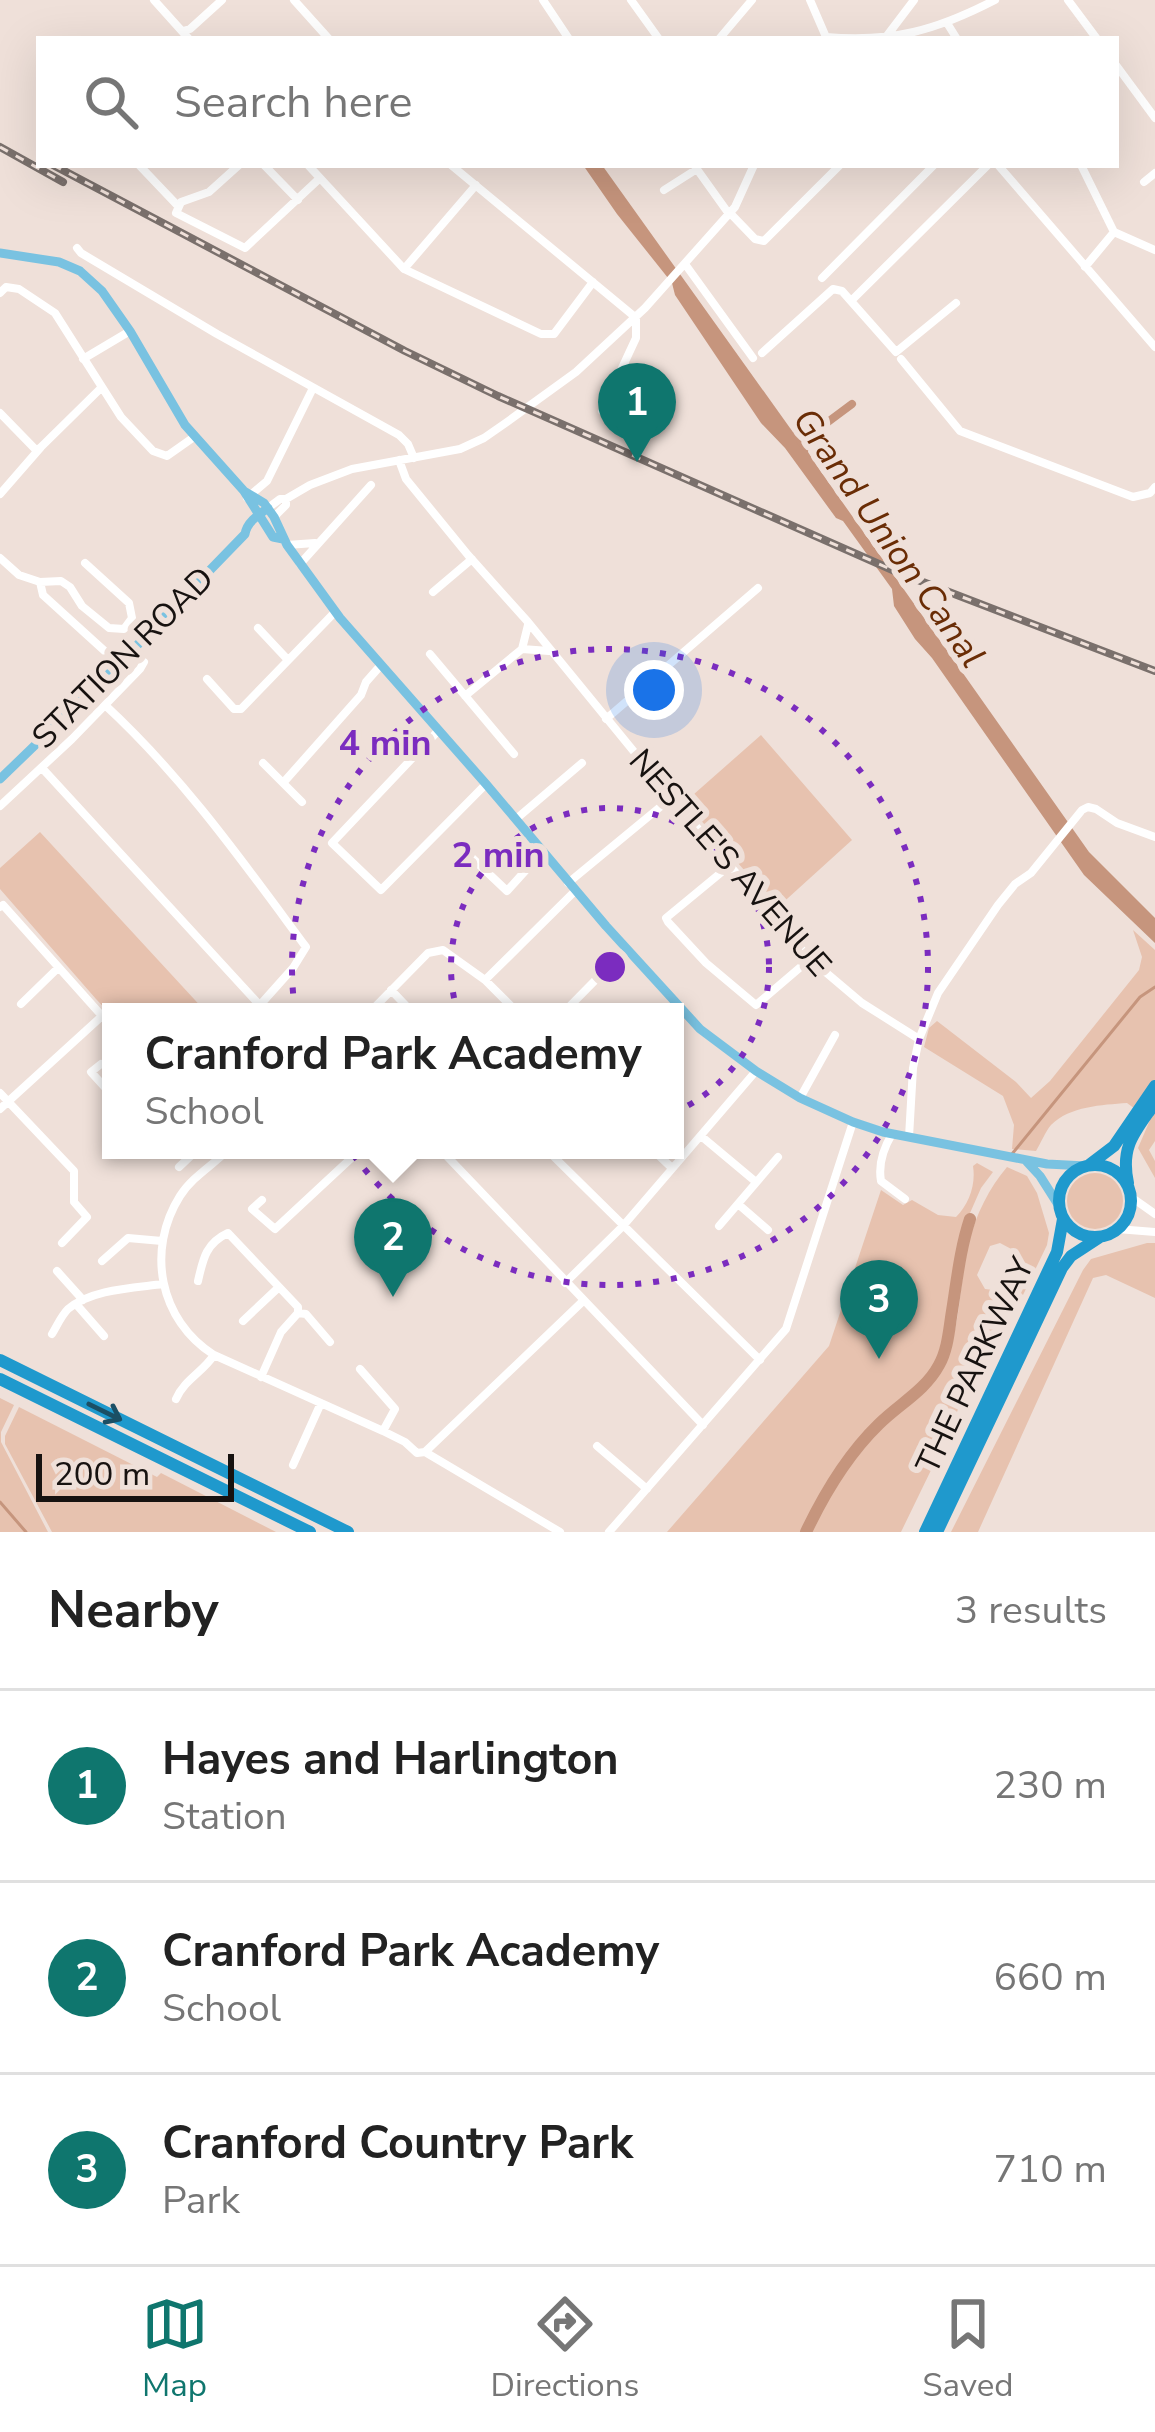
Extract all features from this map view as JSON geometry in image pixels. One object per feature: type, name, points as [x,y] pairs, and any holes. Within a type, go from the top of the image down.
[{"type":"highway","points":[[1149,1106],[1114,1146],[1065,1180],[1061,1212],[1079,1233],[1100,1237],[1118,1229],[1129,1215],[1125,1152],[1149,1106],[1155,1086]]},
{"type":"highway","points":[[1087,1165],[1117,1172],[1130,1191]]},
{"type":"highway","name":"THE PARKWAY","points":[[926,1532],[1057,1252],[1061,1212]]},
{"type":"highway","name":"THE PARKWAY","points":[[938,1532],[1066,1262],[1100,1237]]},
{"type":"highway","points":[[0,1360],[348,1532]]},
{"type":"highway","points":[[0,1379],[310,1532]]},
{"type":"main road","points":[[0,253],[50,260],[80,272],[103,291],[194,437],[271,512],[285,542],[335,612],[676,1003]]},
{"type":"main road","points":[[248,494],[274,538],[285,542]]},
{"type":"main road","name":"STATION ROAD","points":[[6,774],[118,665],[245,534],[246,527],[271,512]]},
{"type":"main road","points":[[684,1012],[756,1071],[853,1122],[1054,1165],[1087,1165]]},
{"type":"main road","points":[[1014,1157],[1040,1176],[1061,1212]]},
{"type":"street","points":[[154,0],[186,35],[222,0]]},
{"type":"street","points":[[294,0],[326,36]]},
{"type":"street","points":[[543,0],[567,36]]},
{"type":"street","points":[[631,0],[657,36]]},
{"type":"street","points":[[722,36],[752,0]]},
{"type":"street","points":[[810,0],[824,36]]},
{"type":"street","points":[[887,36],[914,0]]},
{"type":"street","points":[[897,36],[946,23],[995,0]]},
{"type":"street","points":[[1068,0],[1095,36]]},
{"type":"street","points":[[946,23],[955,36]]},
{"type":"street","points":[[1119,69],[1155,118]]},
{"type":"street","points":[[142,168],[178,206]]},
{"type":"street","points":[[235,168],[209,192],[178,206],[176,213],[245,248],[320,178]]},
{"type":"street","points":[[268,168],[298,200]]},
{"type":"street","points":[[311,168],[404,268],[548,336],[593,282]]},
{"type":"street","points":[[456,168],[635,317],[638,331],[602,411]]},
{"type":"street","points":[[664,190],[694,168]]},
{"type":"street","points":[[696,168],[730,213],[755,239],[764,241],[837,168]]},
{"type":"street","name":"STATION ROAD","points":[[271,512],[310,485],[352,469],[460,449],[572,375],[635,317],[730,213],[753,168]]},
{"type":"street","points":[[822,278],[931,168]]},
{"type":"street","points":[[851,301],[985,168]]},
{"type":"street","points":[[1001,168],[1155,347]]},
{"type":"street","points":[[1082,168],[1114,232],[1155,250]]},
{"type":"street","points":[[1144,182],[1155,173]]},
{"type":"street","points":[[404,268],[476,185]]},
{"type":"street","points":[[1085,268],[1114,232]]},
{"type":"street","points":[[78,253],[399,434],[414,458]]},
{"type":"street","points":[[682,266],[758,356],[831,290],[842,291],[960,431],[1133,497],[1155,487]]},
{"type":"street","points":[[0,293],[6,287],[19,289],[55,313],[124,422],[157,454],[173,454],[194,437]]},
{"type":"street","points":[[898,356],[956,303]]},
{"type":"street","points":[[83,359],[130,331]]},
{"type":"street","points":[[618,334],[628,334],[633,344]]},
{"type":"street","points":[[0,494],[101,388]]},
{"type":"street","points":[[248,494],[267,481],[313,388]]},
{"type":"street","points":[[0,413],[37,451]]},
{"type":"street","name":"NESTLE'S AVENUE","points":[[398,460],[406,479],[472,560],[810,959],[862,1003],[919,1039]]},
{"type":"street","points":[[300,564],[371,485]]},
{"type":"street","points":[[285,542],[317,543]]},
{"type":"street","points":[[0,558],[19,575],[40,582],[61,581],[109,628],[124,629],[133,618],[129,603],[85,562]]},
{"type":"street","points":[[433,592],[472,560]]},
{"type":"street","points":[[40,582],[43,595],[118,665],[127,682]]},
{"type":"street","points":[[606,719],[758,588]]},
{"type":"street","points":[[207,679],[238,710],[335,612]]},
{"type":"street","points":[[465,696],[522,649],[529,625]]},
{"type":"street","points":[[258,628],[288,660]]},
{"type":"street","points":[[522,649],[549,651]]},
{"type":"street","points":[[430,654],[514,754]]},
{"type":"street","points":[[0,806],[144,662]]},
{"type":"street","points":[[283,783],[362,695],[381,665]]},
{"type":"street","points":[[106,705],[164,764],[230,843],[306,947],[267,1003]]},
{"type":"street","points":[[438,731],[332,843],[382,890],[486,784]]},
{"type":"street","points":[[0,758],[14,793]]},
{"type":"street","points":[[262,763],[302,802]]},
{"type":"street","points":[[516,819],[582,763]]},
{"type":"street","points":[[42,768],[257,1003]]},
{"type":"street","points":[[485,980],[572,887],[671,798]]},
{"type":"street","points":[[909,1137],[919,1039],[938,993],[998,905],[1088,807],[1155,837]]},
{"type":"street","points":[[469,855],[506,891],[526,870],[536,847]]},
{"type":"street","points":[[729,866],[666,918],[668,922],[755,1005],[810,959]]},
{"type":"street","points":[[0,907],[3,904],[101,1016],[4,1105]]},
{"type":"street","points":[[573,1003],[626,949]]},
{"type":"street","points":[[379,1003],[428,952],[442,950],[508,1003]]},
{"type":"street","points":[[21,1004],[58,968]]},
{"type":"street","points":[[391,991],[403,1003]]},
{"type":"street","points":[[800,1098],[835,1035]]},
{"type":"street","points":[[101,1064],[92,1072],[102,1084]]},
{"type":"street","points":[[684,1155],[756,1071]]},
{"type":"street","points":[[0,1093],[4,1105],[74,1171],[74,1202],[87,1217],[62,1243]]},
{"type":"street","points":[[905,1199],[881,1181],[879,1170],[888,1133],[909,1109]]},
{"type":"street","points":[[909,1109],[925,1140]]},
{"type":"street","points":[[609,1532],[789,1323],[853,1122]]},
{"type":"street","points":[[701,1136],[756,1182]]},
{"type":"street","points":[[719,1226],[778,1156]]},
{"type":"street","points":[[179,1167],[187,1159]]},
{"type":"street","points":[[215,1159],[178,1199],[162,1241],[163,1284],[179,1323],[202,1348],[405,1442],[560,1532]]},
{"type":"street","points":[[262,1200],[252,1208],[275,1229],[350,1159]]},
{"type":"street","points":[[449,1159],[703,1425]]},
{"type":"street","points":[[556,1159],[760,1360]]},
{"type":"street","points":[[662,1159],[672,1168]]},
{"type":"street","points":[[565,1283],[623,1226],[680,1159]]},
{"type":"street","points":[[1130,1191],[1155,1214]]},
{"type":"street","points":[[738,1204],[768,1230]]},
{"type":"street","points":[[1118,1229],[1155,1232]]},
{"type":"street","points":[[198,1281],[205,1252],[228,1233],[298,1307],[261,1377]]},
{"type":"street","points":[[102,1261],[128,1238],[162,1241]]},
{"type":"street","points":[[57,1270],[104,1336]]},
{"type":"street","points":[[52,1334],[65,1312],[79,1302],[163,1284]]},
{"type":"street","points":[[243,1322],[279,1286]]},
{"type":"street","points":[[422,1453],[582,1301]]},
{"type":"street","points":[[298,1313],[306,1314],[331,1341]]},
{"type":"street","points":[[176,1400],[181,1387],[214,1354]]},
{"type":"street","points":[[360,1369],[395,1409],[383,1431]]},
{"type":"street","points":[[293,1466],[321,1403]]},
{"type":"street","points":[[597,1446],[647,1489]]},
{"type":"shaded area","points":[[585,168],[604,168],[790,428],[802,433],[819,469],[1089,852],[1155,918],[1155,943],[1084,875],[915,639],[894,606],[892,589],[843,521],[761,423],[675,295],[672,283]]},
{"type":"shaded area","points":[[761,735],[852,840],[777,908],[685,802]]},
{"type":"shaded area","points":[[40,832],[198,1003],[102,1005],[0,889],[0,868]]},
{"type":"shaded area","points":[[1133,930],[1155,950],[1155,1141],[1149,1150],[1155,1178],[1138,1148],[1150,1120],[1127,1103],[1067,1114],[1051,1125],[1036,1151],[1012,1149],[1014,1125],[1003,1096],[924,1047],[929,1028],[937,1021],[1031,1098],[1139,970],[1142,957]]},
{"type":"shaded area","points":[[977,1163],[993,1172],[963,1229],[942,1353],[913,1393],[918,1397],[944,1365],[972,1231],[1007,1167],[1027,1176],[1037,1193],[1049,1233],[1047,1245],[1023,1295],[1014,1294],[1006,1285],[1017,1258],[1015,1251],[1000,1243],[990,1246],[977,1275],[985,1289],[1005,1302],[901,1532],[667,1532],[829,1346],[881,1190],[903,1205],[912,1200],[938,1215],[956,1217],[971,1194]]},
{"type":"shaded area","points":[[1095,1173],[1115,1181],[1123,1201],[1115,1221],[1095,1229],[1075,1221],[1067,1201],[1075,1181]]},
{"type":"shaded area","points":[[1155,1243],[1155,1298],[1106,1275],[1093,1278],[978,1532],[951,1532],[1083,1270],[1091,1259]]},
{"type":"shaded area","points":[[0,1398],[14,1405],[1,1442],[48,1532],[0,1532]]},
{"type":"shaded area","points":[[19,1407],[276,1532],[52,1532],[5,1444]]},
{"type":"waterway","name":"Grand Union Canal","points":[[801,442],[852,404]]},
{"type":"waterway","points":[[1012,1154],[1140,997],[1155,987]]},
{"type":"waterway","points":[[806,1532],[857,1448],[939,1365],[970,1219]]},
{"type":"waterway","points":[[0,1502],[26,1532]]},
{"type":"railway","points":[[0,147],[36,167]]},
{"type":"railway","points":[[38,168],[63,182]]},
{"type":"railway","points":[[59,168],[498,396],[897,572],[1155,671]]},
{"type":"place","name":"Hayes and Harlington","points":[[637,462]]},
{"type":"place","name":"Cranford Park Academy","points":[[393,1297]]},
{"type":"place","name":"Cranford Country Park","points":[[879,1359]]}]
